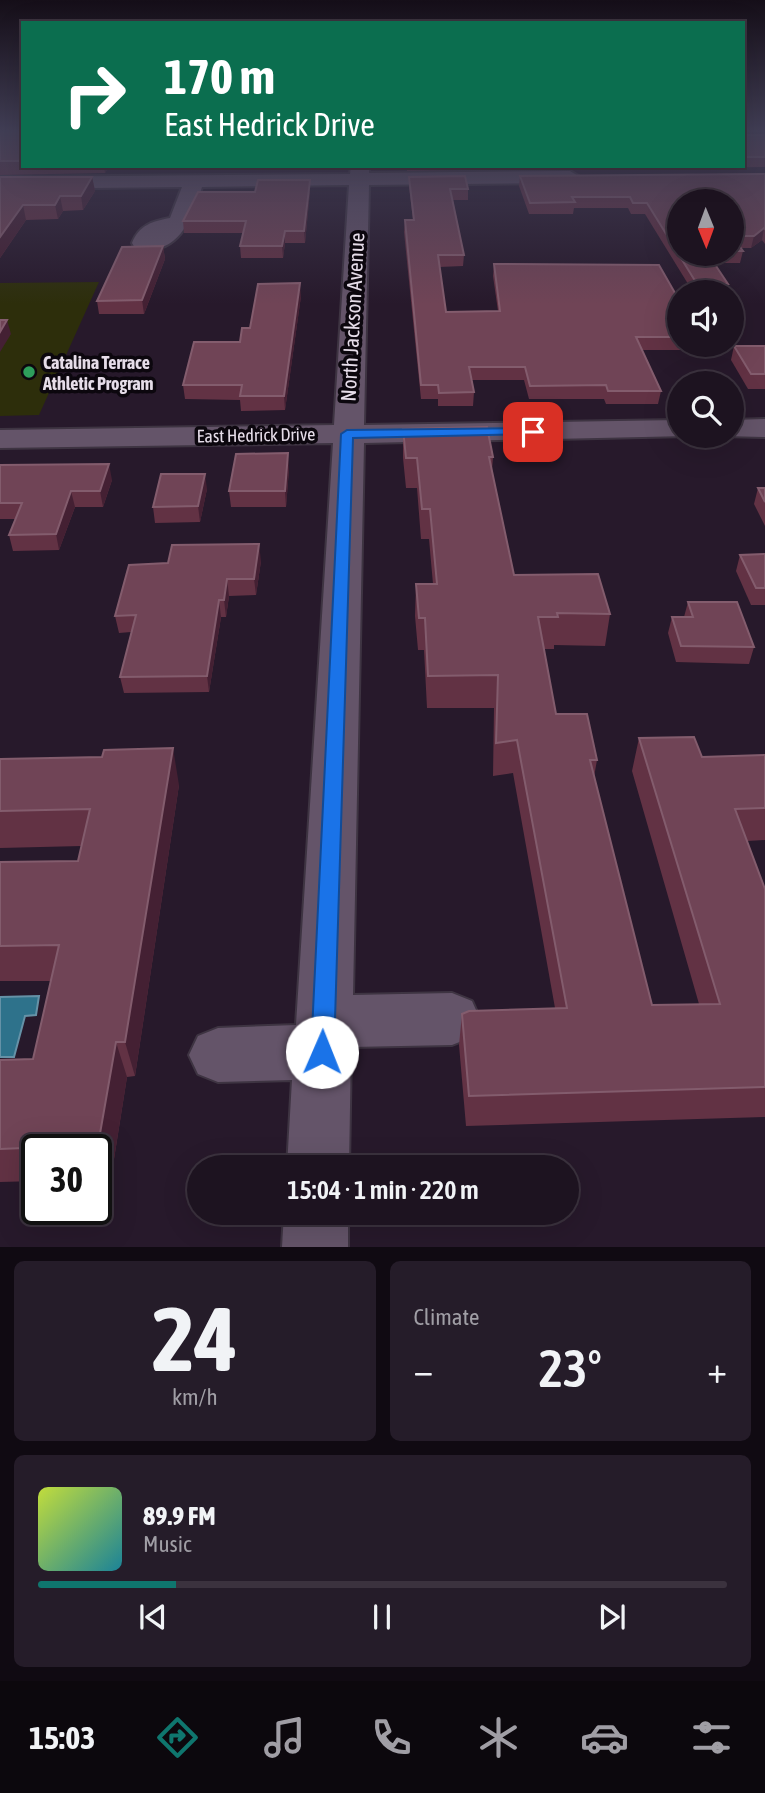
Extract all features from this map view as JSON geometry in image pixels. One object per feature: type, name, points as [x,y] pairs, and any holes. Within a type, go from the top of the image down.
[{"type":"street","points":[[177,223],[191,188]]},
{"type":"street","name":"North Jackson Avenue","points":[[318,1155],[358,188]]},
{"type":"street","points":[[744,429],[765,428]]},
{"type":"street","name":"East Hedrick Drive","points":[[0,439],[667,429]]},
{"type":"street","points":[[218,1055],[452,1019]]},
{"type":"street","points":[[314,1247],[315,1225]]},
{"type":"shaded area","name":"Catalina Terrace Athletic Program","points":[[99,282],[39,415],[0,416],[0,283]]},
{"type":"water","points":[[39,996],[36,1015],[25,1016],[14,1057],[0,1057],[0,997]]},
{"type":"building","points":[[0,188],[86,188],[81,196],[60,196],[55,205],[23,205],[0,237]]},
{"type":"building","points":[[256,188],[309,188],[304,231],[285,231],[282,246],[240,246],[246,221],[183,221],[198,192],[255,192]]},
{"type":"building","points":[[410,188],[468,188],[450,189],[464,255],[438,255],[446,312],[500,311],[494,264],[659,265],[668,280],[667,337],[636,337],[661,391],[608,391],[606,385],[530,386],[525,367],[469,367],[474,392],[439,393],[438,385],[421,385],[405,220],[414,220]]},
{"type":"building","points":[[525,188],[765,188],[764,228],[754,236],[744,236],[744,189],[667,189],[667,235],[647,203],[633,203],[630,197],[572,197],[575,202],[530,203]]},
{"type":"building","points":[[163,246],[142,300],[97,301],[122,247]]},
{"type":"building","points":[[686,266],[716,266],[725,280],[695,280]]},
{"type":"building","points":[[300,283],[284,396],[240,396],[242,385],[183,385],[194,342],[240,342],[242,328],[250,328],[258,284]]},
{"type":"building","points":[[0,320],[7,320],[0,332]]},
{"type":"building","points":[[744,346],[765,346],[765,374],[751,374],[741,357],[744,357]]},
{"type":"building","points":[[487,427],[493,457],[489,457],[514,575],[598,574],[610,614],[557,613],[558,617],[538,617],[556,714],[587,714],[597,760],[590,760],[652,1005],[720,1004],[639,738],[694,737],[702,757],[765,755],[765,808],[735,809],[765,889],[765,1087],[469,1096],[462,1014],[469,1011],[567,1008],[517,740],[496,743],[498,675],[428,676],[425,618],[419,618],[416,584],[437,584],[430,509],[422,509],[417,458],[406,458],[403,429]]},
{"type":"building","points":[[288,453],[285,491],[229,491],[236,454]]},
{"type":"building","points":[[109,464],[100,491],[71,491],[56,534],[9,535],[22,503],[0,503],[0,465]]},
{"type":"building","points":[[161,474],[205,474],[198,506],[153,507]]},
{"type":"building","points":[[758,488],[765,488],[765,502]]},
{"type":"building","points":[[259,544],[254,579],[227,579],[224,600],[219,600],[207,676],[120,677],[136,615],[115,616],[129,565],[168,563],[172,545]]},
{"type":"building","points":[[765,554],[765,588],[756,588],[740,555]]},
{"type":"building","points":[[688,602],[737,602],[754,647],[681,646],[672,617],[693,617]]},
{"type":"building","points":[[173,748],[125,1042],[116,1042],[100,1134],[21,1134],[21,1148],[0,1149],[0,1060],[33,1059],[59,945],[0,946],[0,862],[78,861],[90,809],[0,811],[0,759],[102,757],[104,750]]},
{"type":"place","name":"Catalina Terrace Athletic Program","points":[[29,372]]},
{"type":"route","points":[[322,1052],[347,434],[533,432]]}]
